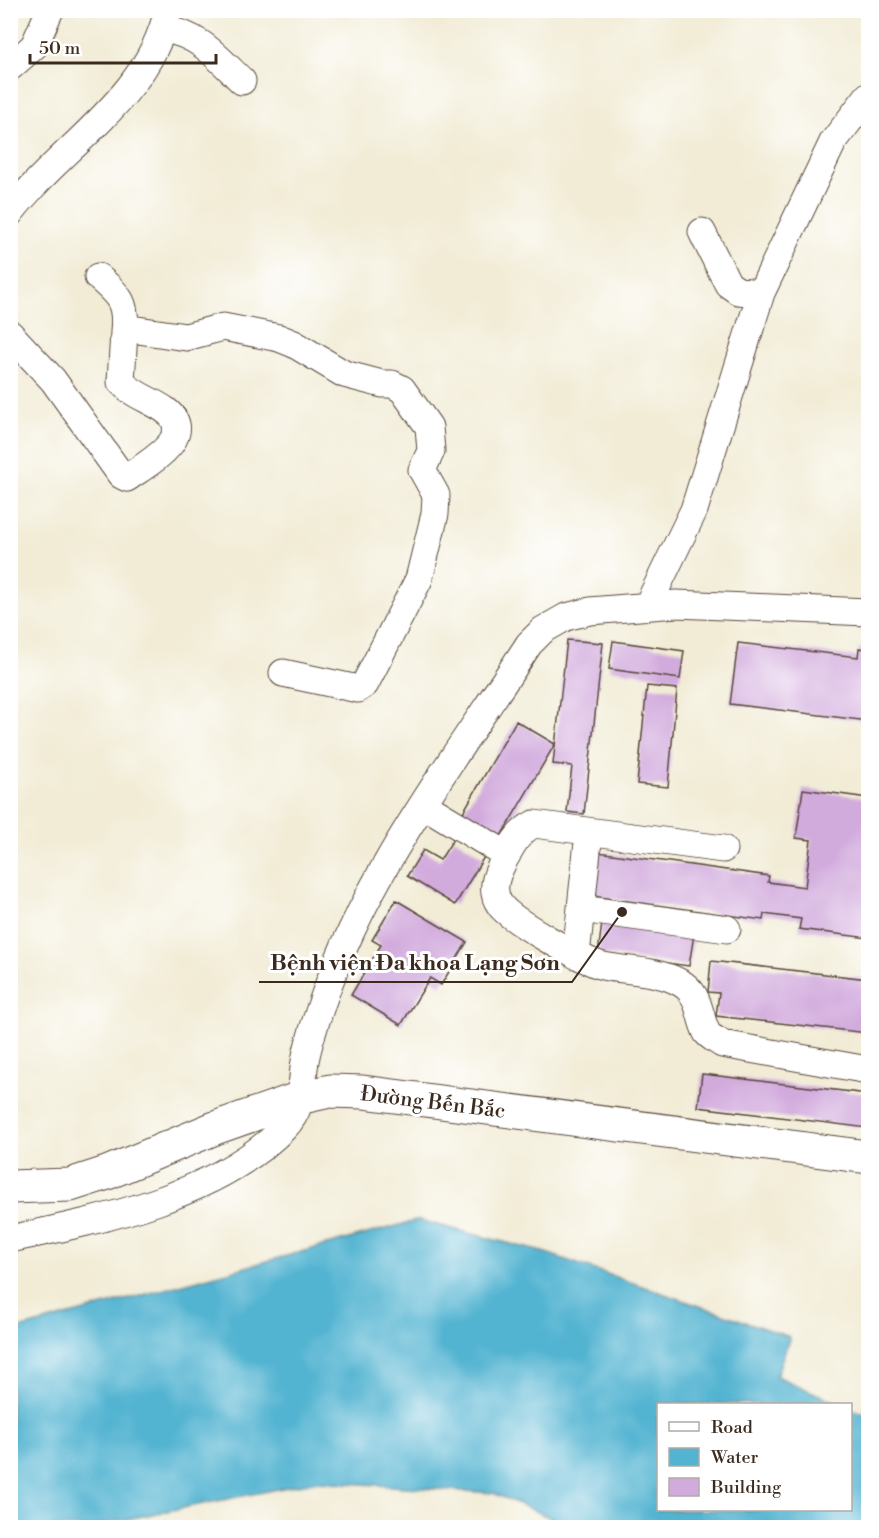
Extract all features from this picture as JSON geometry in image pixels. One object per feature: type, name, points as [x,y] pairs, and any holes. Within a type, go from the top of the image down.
[{"type":"main road","name":"Đường Bến Bắc","points":[[10,1187],[70,1185],[107,1173],[215,1128],[330,1091],[363,1092],[868,1157]]},
{"type":"street","points":[[10,67],[34,46],[50,10]]},
{"type":"street","points":[[10,213],[32,188],[111,112],[149,58],[166,20],[195,38],[242,81]]},
{"type":"street","points":[[648,606],[694,510],[761,293],[833,142],[868,96]]},
{"type":"street","points":[[702,232],[728,284],[738,291],[761,293]]},
{"type":"street","points":[[10,334],[53,380],[121,475],[127,478],[167,449],[176,437],[177,430],[175,421],[166,411],[121,382],[123,302],[98,278]]},
{"type":"street","points":[[124,332],[131,329],[186,337],[223,327],[279,338],[294,344],[344,374],[402,389],[429,428],[431,451],[422,470],[436,495],[430,537],[419,579],[366,684],[358,689],[283,673]]},
{"type":"street","points":[[10,1239],[149,1204],[210,1178],[252,1155],[286,1126],[303,1098],[306,1056],[324,997],[369,897],[391,855],[529,644],[543,630],[566,617],[590,611],[676,604],[868,612]]},
{"type":"street","points":[[424,805],[507,855]]},
{"type":"street","points":[[723,849],[534,824],[522,829],[507,855],[495,878],[495,893],[500,905],[512,916],[576,955],[602,966],[679,981],[690,990],[702,1013],[708,1034],[722,1044],[868,1070]]},
{"type":"street","points":[[576,955],[589,832]]},
{"type":"street","points":[[581,909],[727,928]]},
{"type":"water","points":[[418,1220],[546,1253],[790,1337],[776,1376],[838,1403],[657,1403],[657,1511],[852,1511],[852,1409],[868,1414],[868,1527],[572,1527],[493,1493],[318,1481],[88,1527],[11,1527],[11,1331]]},
{"type":"building","points":[[567,640],[603,643],[584,814],[567,812],[572,766],[553,764]]},
{"type":"building","points":[[613,641],[684,651],[680,679],[609,669]]},
{"type":"building","points":[[738,643],[858,657],[859,648],[868,650],[868,721],[730,704]]},
{"type":"building","points":[[647,686],[677,689],[668,787],[637,784]]},
{"type":"building","points":[[516,721],[555,744],[501,836],[462,814]]},
{"type":"building","points":[[803,789],[868,798],[868,938],[799,929],[801,919],[764,914],[763,920],[592,896],[598,852],[769,876],[768,882],[805,887],[811,840],[796,838]]},
{"type":"building","points":[[454,838],[484,857],[455,905],[407,876],[423,850],[440,860]]},
{"type":"building","points":[[396,900],[467,942],[441,985],[430,978],[401,1025],[351,995],[381,945],[372,940]]},
{"type":"building","points":[[602,923],[694,934],[689,966],[598,954]]},
{"type":"building","points":[[711,961],[868,979],[868,1033],[716,1016],[719,993],[708,992]]},
{"type":"building","points":[[702,1074],[868,1094],[868,1128],[698,1107]]},
{"type":"place","name":"Bệnh viện Đa khoa Lạng Sơn","points":[[622,912]]}]
